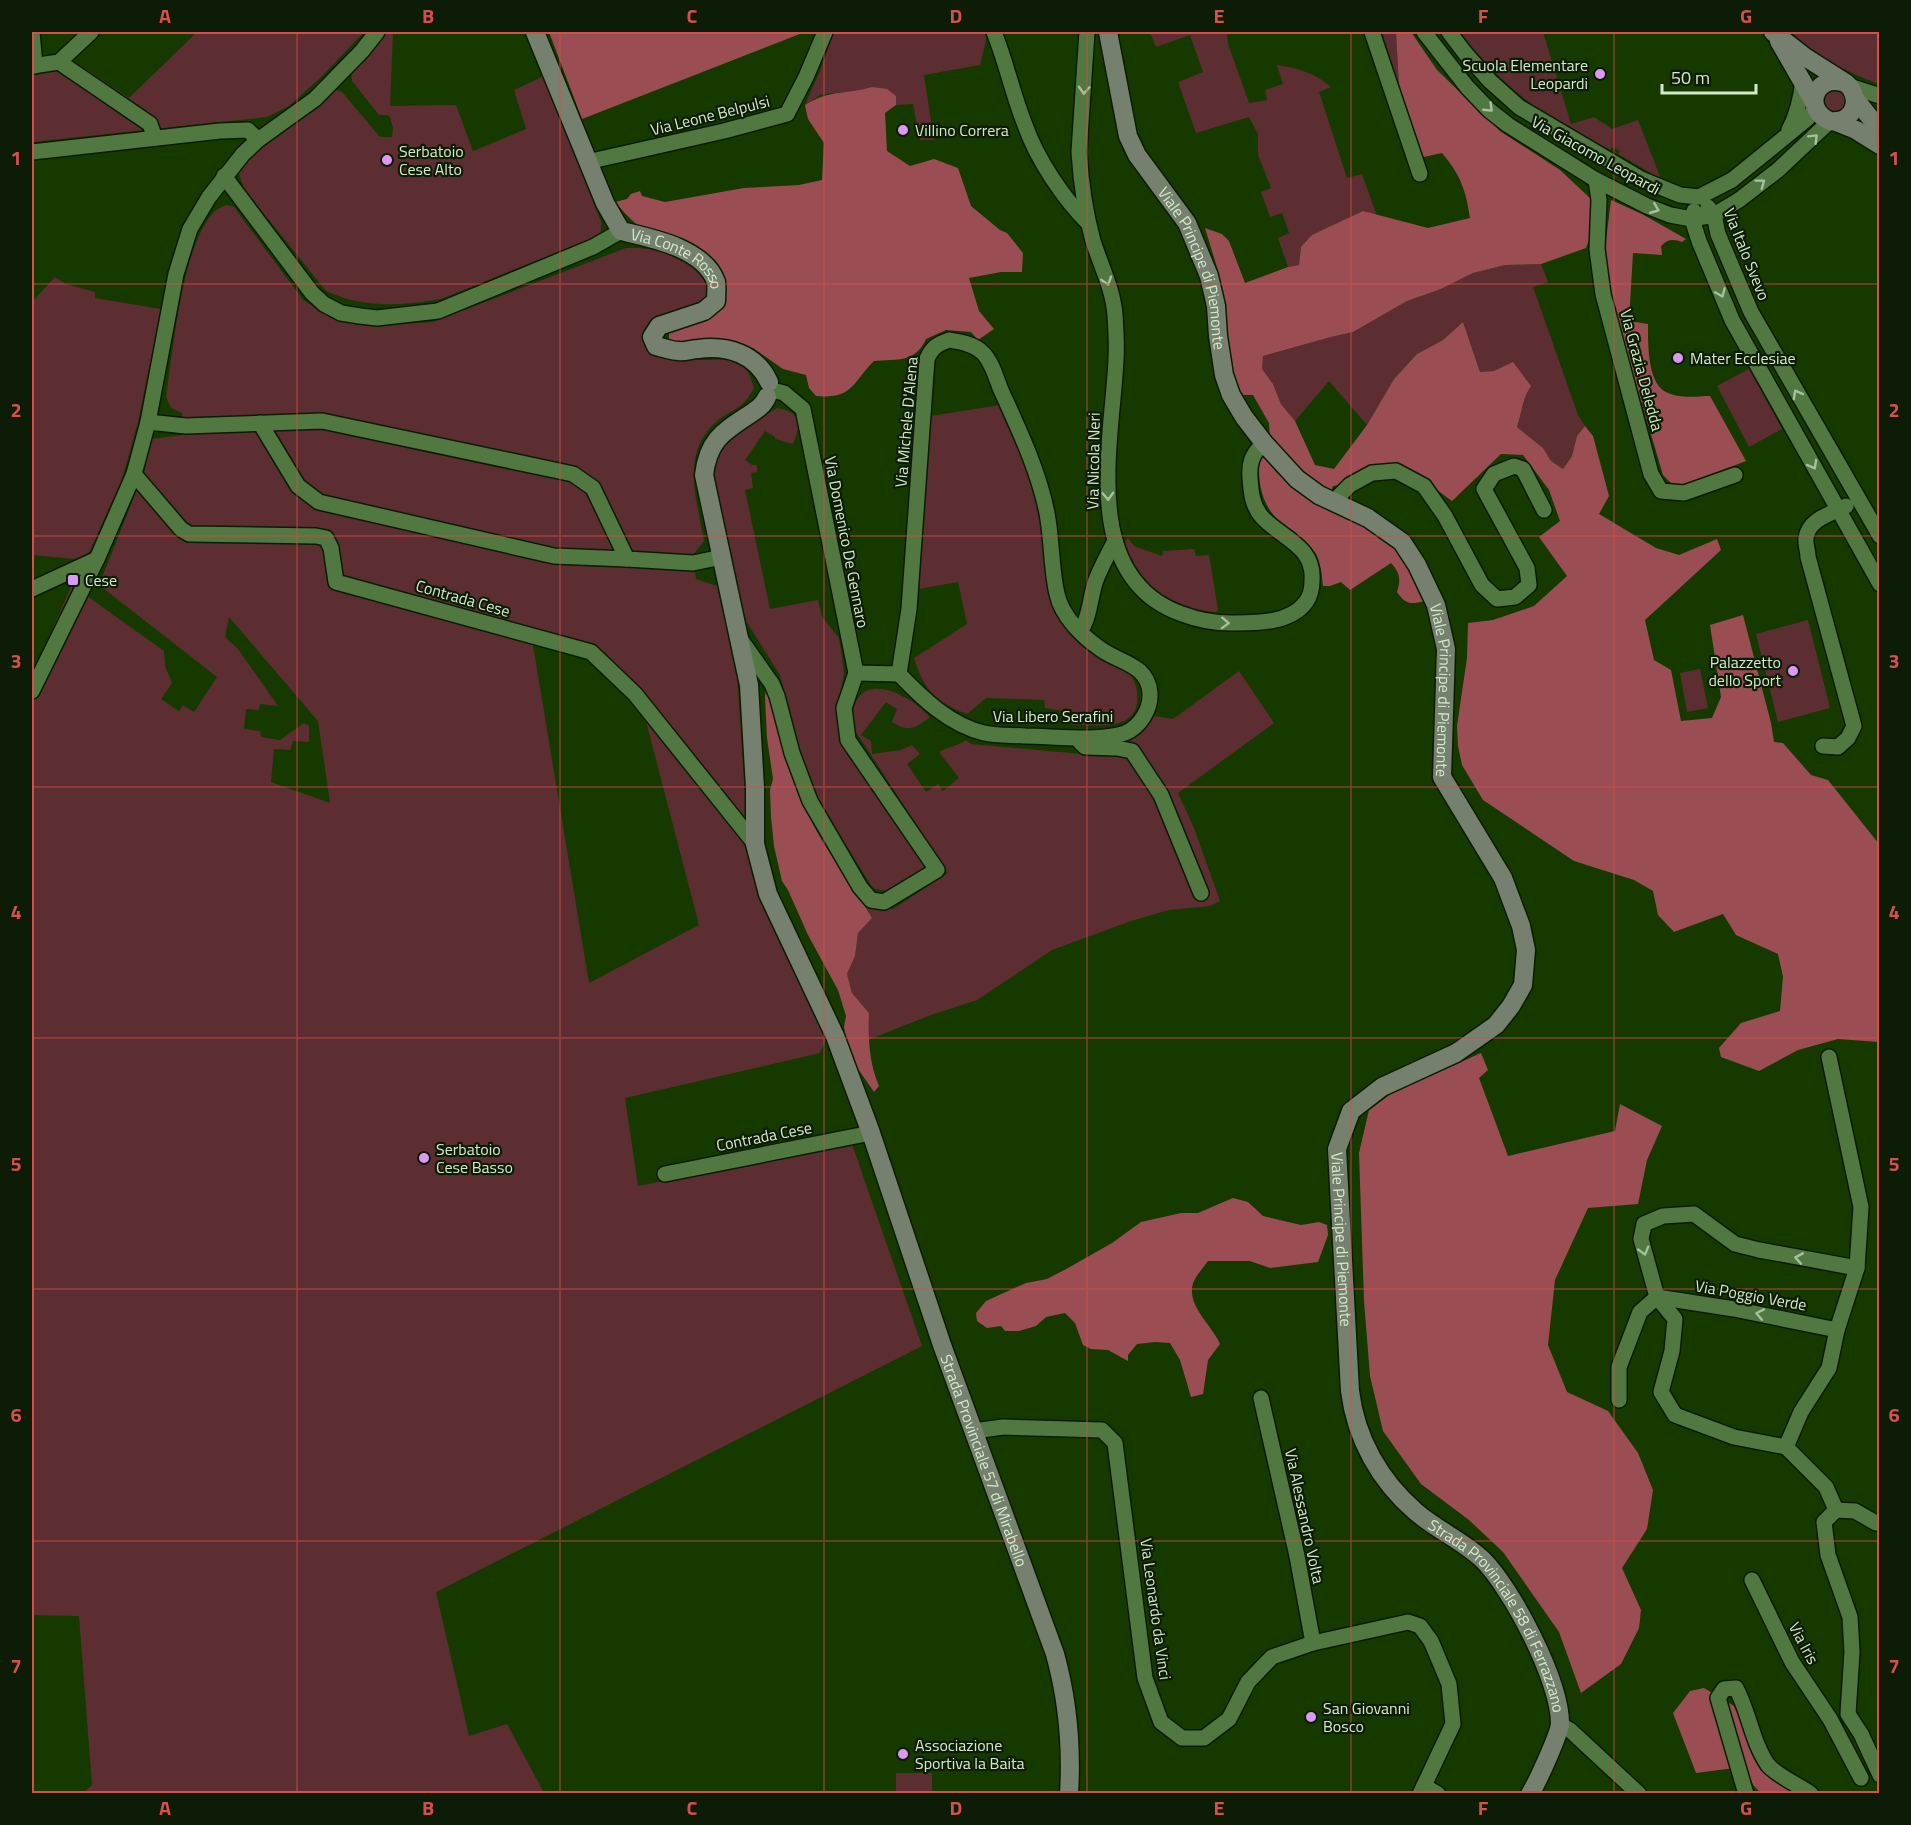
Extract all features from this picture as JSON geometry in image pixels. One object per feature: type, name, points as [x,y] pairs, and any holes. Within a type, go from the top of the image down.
[{"type":"street","points":[[32,32],[33,66],[58,62],[91,32]]},
{"type":"street","points":[[32,691],[97,559],[134,474],[148,422],[176,274],[190,230],[224,176],[243,154],[258,140],[315,99],[362,51],[377,32]]},
{"type":"street","name":"Via Conte Rosso","points":[[535,32],[587,162],[605,203],[621,231],[648,237],[690,253],[711,273],[716,284],[716,301],[704,311],[658,326],[652,338],[656,346],[681,352],[700,348],[732,350],[749,357],[764,371],[771,390]]},
{"type":"street","name":"Via Leone Belpulsi","points":[[587,162],[724,131],[787,114],[825,32]]},
{"type":"street","points":[[994,32],[1025,127],[1070,205],[1089,224]]},
{"type":"street","name":"Via Nicola Neri","points":[[1087,32],[1079,152],[1082,192],[1089,224],[1110,286],[1115,312],[1116,358],[1109,444],[1109,516],[1124,567],[1136,585],[1150,598],[1167,609],[1192,618],[1225,623],[1274,620],[1292,615],[1306,602],[1312,590],[1313,571],[1308,558],[1298,544],[1261,516],[1254,504],[1250,471],[1252,454],[1264,442]]},
{"type":"street","name":"Viale Principe di Piemonte","points":[[1108,32],[1128,136],[1137,155],[1183,217],[1209,276],[1216,306],[1224,375],[1231,395],[1244,417],[1297,479],[1319,495],[1368,518],[1402,542],[1417,565],[1436,605],[1446,649],[1442,777],[1503,878],[1521,926],[1526,950],[1523,985],[1511,1006],[1496,1025],[1456,1053],[1382,1087],[1351,1111],[1337,1149],[1343,1291],[1352,1407],[1360,1435],[1376,1467],[1388,1484],[1416,1512]]},
{"type":"street","points":[[1372,32],[1420,174]]},
{"type":"street","name":"Via Giacomo Leopardi","points":[[1424,32],[1446,62],[1489,110],[1528,139],[1631,198],[1670,215],[1692,219],[1714,216],[1778,170],[1851,106]]},
{"type":"street","name":"Via Giacomo Leopardi","points":[[1449,32],[1490,81],[1519,107],[1641,179],[1680,195],[1699,197]]},
{"type":"street","points":[[1773,32],[1803,80],[1821,116],[1880,96]]},
{"type":"street","points":[[1773,32],[1805,57],[1851,106],[1880,130]]},
{"type":"street","points":[[58,62],[150,124],[155,138]]},
{"type":"street","points":[[1785,138],[1797,116],[1803,80]]},
{"type":"street","points":[[1699,197],[1732,180],[1807,119],[1815,105],[1817,91],[1823,84],[1830,81],[1851,106],[1856,130],[1880,145]]},
{"type":"street","points":[[1528,139],[1540,120]]},
{"type":"street","points":[[32,152],[220,131],[248,130],[258,140]]},
{"type":"street","points":[[224,176],[312,293],[324,304],[341,313],[360,316],[377,318],[438,311],[593,247],[621,231]]},
{"type":"street","points":[[1631,198],[1641,179]]},
{"type":"street","name":"Via Grazia Deledda","points":[[1596,180],[1599,200],[1597,249],[1603,294],[1651,474],[1661,491],[1684,493],[1735,475]]},
{"type":"street","name":"Via Italo Svevo","points":[[1699,197],[1714,216],[1728,260],[1751,312],[1880,536]]},
{"type":"street","name":"Via Italo Svevo","points":[[1692,219],[1699,197]]},
{"type":"street","points":[[1692,219],[1732,320],[1880,584]]},
{"type":"street","points":[[1710,267],[1728,260]]},
{"type":"street","name":"Via Michele D'Alena","points":[[899,674],[909,609],[927,359],[932,349],[949,340],[965,343],[977,349],[984,354],[989,363],[1035,466],[1047,515],[1058,596],[1065,614],[1080,631]]},
{"type":"street","name":"Strada Provinciale 57 di Mirabello","points":[[771,390],[760,408],[719,436],[706,457],[704,475],[749,685],[755,788],[755,844],[768,894],[835,1036],[871,1133],[939,1334],[1062,1678],[1070,1728],[1072,1759],[1069,1794]]},
{"type":"street","name":"Via Domenico De Gennaro","points":[[771,390],[784,393],[802,409],[856,673]]},
{"type":"street","points":[[1793,428],[1810,418]]},
{"type":"street","points":[[148,422],[186,426],[322,421],[573,474],[593,488],[627,559]]},
{"type":"street","points":[[260,423],[298,486],[319,502],[554,556],[693,563],[722,557]]},
{"type":"street","points":[[1336,504],[1340,495],[1350,485],[1372,472],[1396,471],[1424,486],[1445,516],[1482,585],[1497,599],[1515,597],[1529,585],[1527,568],[1484,489],[1494,474],[1514,466],[1523,469],[1544,510]]},
{"type":"street","name":"Contrada Cese","points":[[134,474],[181,529],[189,534],[326,538],[331,548],[336,582],[591,652],[635,694],[755,844]]},
{"type":"street","points":[[1822,747],[1838,747],[1848,738],[1854,726],[1808,557],[1806,538],[1811,525],[1827,514],[1839,511],[1858,500]]},
{"type":"street","points":[[1080,631],[1086,624],[1087,611],[1096,580],[1115,541]]},
{"type":"street","points":[[32,590],[97,559]]},
{"type":"street","name":"Via Libero Serafini","points":[[899,674],[924,700],[956,721],[985,734],[1076,737],[1127,733],[1142,720],[1149,706],[1150,693],[1146,680],[1138,668],[1103,650],[1080,631]]},
{"type":"street","points":[[741,640],[772,684],[792,753],[810,801],[860,887],[871,900],[884,902],[937,870],[848,740],[844,708],[856,673],[899,674]]},
{"type":"street","points":[[1076,737],[1084,747],[1132,751],[1161,795],[1201,893]]},
{"type":"street","points":[[1786,1447],[1801,1412],[1829,1368],[1837,1330],[1857,1268],[1861,1207],[1829,1057]]},
{"type":"street","name":"Contrada Cese","points":[[665,1174],[871,1133]]},
{"type":"street","points":[[1836,1510],[1826,1487],[1786,1447],[1734,1437],[1675,1416],[1661,1392],[1672,1352],[1675,1319],[1657,1297],[1641,1239],[1644,1224],[1663,1216],[1694,1214],[1735,1244],[1857,1268]]},
{"type":"street","points":[[1619,1400],[1619,1367],[1640,1312],[1657,1297]]},
{"type":"street","name":"Via Poggio Verde","points":[[1657,1297],[1734,1309],[1837,1330]]},
{"type":"street","name":"Via Alessandro Volta","points":[[1261,1398],[1297,1556],[1313,1642]]},
{"type":"street","name":"Via Leonardo da Vinci","points":[[974,1431],[1003,1427],[1102,1430],[1115,1443],[1145,1678],[1161,1722],[1182,1738],[1204,1738],[1229,1719],[1248,1682],[1272,1657],[1313,1642],[1408,1622],[1420,1626],[1431,1641],[1449,1684],[1452,1724],[1428,1791]]},
{"type":"street","points":[[1878,1525],[1855,1511],[1836,1510],[1824,1522],[1828,1555],[1850,1617],[1852,1652],[1848,1714],[1861,1734],[1880,1775]]},
{"type":"street","name":"Strada Provinciale 58 di Ferrazzano","points":[[1416,1512],[1480,1558],[1502,1584],[1536,1643],[1556,1695],[1560,1725],[1530,1794]]},
{"type":"street","name":"Via Iris","points":[[1752,1580],[1792,1662],[1830,1719],[1861,1778]]},
{"type":"street","points":[[1746,1794],[1718,1698],[1724,1689],[1736,1688],[1753,1734],[1769,1766],[1811,1794]]},
{"type":"street","points":[[1830,1719],[1848,1714]]},
{"type":"street","points":[[1560,1725],[1570,1730],[1639,1794]]},
{"type":"shaded area","points":[[197,32],[364,32],[321,77],[289,106],[267,117],[32,142],[32,73],[77,63],[129,98]]},
{"type":"shaded area","points":[[382,32],[393,32],[390,106],[456,105],[473,151],[526,129],[514,90],[544,76],[601,222],[598,236],[441,299],[397,304],[368,303],[340,297],[326,291],[244,189],[238,170],[246,159],[333,89],[342,92],[380,137],[392,137],[393,128],[390,117],[379,115],[352,81],[351,72]]},
{"type":"shaded area","points":[[549,32],[805,32],[582,119]]},
{"type":"shaded area","points":[[834,32],[985,32],[986,40],[980,65],[924,75],[934,140],[920,140],[913,104],[896,105],[896,96],[872,87],[854,93],[840,92],[820,95],[805,105]]},
{"type":"shaded area","points":[[1150,32],[1227,32],[1228,44],[1249,103],[1267,100],[1265,90],[1283,84],[1277,65],[1306,72],[1331,87],[1319,92],[1347,178],[1362,174],[1377,216],[1363,211],[1301,247],[1299,265],[1288,267],[1278,238],[1289,233],[1282,213],[1270,217],[1261,192],[1271,188],[1258,155],[1258,134],[1249,117],[1196,133],[1178,82],[1203,72],[1190,35],[1156,47]]},
{"type":"shaded area","points":[[1382,32],[1396,32],[1399,86]]},
{"type":"shaded area","points":[[1396,32],[1411,32],[1437,70],[1500,131],[1560,170],[1592,200],[1591,235],[1586,248],[1541,264],[1505,265],[1473,273],[1441,289],[1407,301],[1353,332],[1263,356],[1262,369],[1273,384],[1281,404],[1295,421],[1315,465],[1334,469],[1367,425],[1394,379],[1417,354],[1443,340],[1463,322],[1480,372],[1494,371],[1513,362],[1531,386],[1517,427],[1543,448],[1551,461],[1563,469],[1572,456],[1577,436],[1585,426],[1593,436],[1609,496],[1599,514],[1656,548],[1679,555],[1717,539],[1721,550],[1645,620],[1654,660],[1671,670],[1681,721],[1712,718],[1721,697],[1710,625],[1743,615],[1774,742],[1783,743],[1811,775],[1828,780],[1879,844],[1879,1042],[1838,1039],[1798,1050],[1759,1071],[1721,1057],[1719,1048],[1741,1023],[1780,1011],[1783,977],[1778,954],[1736,935],[1723,914],[1674,932],[1658,915],[1653,891],[1634,880],[1574,861],[1483,800],[1462,765],[1458,746],[1457,726],[1467,658],[1468,623],[1493,620],[1534,606],[1567,576],[1539,537],[1560,521],[1549,490],[1523,455],[1501,454],[1452,501],[1423,480],[1389,466],[1378,466],[1347,482],[1333,486],[1330,494],[1319,490],[1270,438],[1269,423],[1253,395],[1244,395],[1239,391],[1232,375],[1225,345],[1227,330],[1219,274],[1205,228],[1222,234],[1229,241],[1245,283],[1299,265],[1301,247],[1312,235],[1363,211],[1428,228],[1470,218],[1461,183],[1442,153],[1419,158],[1399,86]]},
{"type":"shaded area","points":[[1460,32],[1543,32],[1571,124],[1594,117],[1612,129],[1638,120],[1661,179],[1618,154],[1620,151],[1612,147],[1610,150],[1535,107],[1500,78]]},
{"type":"shaded area","points":[[1792,32],[1879,32],[1879,84],[1820,56]]},
{"type":"shaded area","points":[[872,87],[887,89],[896,96],[896,105],[885,113],[887,151],[910,166],[934,159],[958,168],[971,206],[1000,230],[1007,233],[1023,253],[1022,272],[1001,272],[969,278],[979,311],[994,329],[978,340],[971,332],[946,330],[926,339],[922,347],[911,356],[874,361],[845,392],[828,396],[816,396],[809,388],[806,375],[783,369],[753,348],[723,343],[676,344],[669,340],[669,331],[723,306],[726,287],[723,273],[716,262],[706,254],[640,227],[615,202],[627,199],[631,194],[640,191],[642,196],[665,202],[744,188],[799,185],[822,180],[824,143],[808,119],[805,105],[831,94]]},
{"type":"shaded area","points":[[1831,90],[1839,90],[1846,97],[1846,105],[1839,112],[1831,112],[1824,105],[1824,97]]},
{"type":"shaded area","points":[[1611,200],[1642,214],[1686,239],[1682,242],[1673,240],[1666,242],[1661,246],[1662,255],[1633,253],[1629,321],[1648,324],[1652,373],[1661,389],[1678,396],[1710,396],[1746,461],[1683,485],[1673,485],[1663,475],[1614,309],[1605,249]]},
{"type":"shaded area","points":[[226,205],[234,207],[303,300],[322,312],[367,326],[433,322],[626,248],[651,250],[676,257],[698,271],[706,280],[711,291],[696,304],[668,312],[653,321],[647,330],[646,342],[690,359],[737,362],[744,367],[754,388],[741,405],[716,422],[698,448],[694,478],[695,494],[704,541],[693,555],[696,579],[717,586],[737,674],[747,822],[827,1036],[820,1053],[625,1098],[638,1186],[852,1144],[922,1346],[436,1592],[469,1736],[507,1724],[544,1793],[83,1793],[92,1785],[79,1616],[32,1615],[32,675],[71,587],[164,651],[165,666],[172,683],[161,699],[179,711],[183,705],[194,712],[217,677],[99,585],[140,482],[185,540],[312,543],[323,548],[330,587],[533,645],[589,983],[699,925],[636,683],[592,644],[346,581],[340,570],[336,542],[331,530],[194,526],[185,523],[144,473],[151,439],[183,435],[182,413],[171,408],[166,397],[181,300],[194,248],[203,228],[214,212]],"holes":[[[229,617],[318,721],[330,803],[271,782],[274,749],[290,750],[293,741],[309,742],[309,726],[304,723],[280,740],[261,737],[260,731],[244,729],[246,709],[259,710],[260,704],[278,706],[238,649],[225,637]]]},
{"type":"shaded area","points":[[1541,264],[1548,282],[1533,287],[1578,415],[1585,426],[1577,436],[1572,456],[1563,469],[1551,461],[1543,448],[1517,427],[1522,402],[1513,363],[1494,371],[1480,372],[1463,322],[1443,340],[1417,354],[1394,379],[1367,425],[1329,381],[1295,421],[1281,404],[1273,384],[1261,369],[1263,356],[1353,332],[1407,301],[1441,289],[1473,273],[1505,265]]},
{"type":"shaded area","points":[[55,277],[66,284],[95,292],[95,298],[161,309],[138,422],[122,479],[89,553],[75,559],[32,555],[32,302]]},
{"type":"shaded area","points":[[1749,369],[1782,429],[1749,447],[1717,386]]},
{"type":"shaded area","points":[[1000,405],[1028,468],[1042,528],[1047,584],[1053,608],[1061,622],[1072,634],[1128,671],[1135,683],[1137,703],[1134,712],[1120,723],[1070,724],[1068,712],[1045,708],[1044,700],[986,698],[967,714],[947,705],[932,694],[918,669],[914,658],[967,624],[958,582],[918,589],[931,416]]},
{"type":"shaded area","points":[[777,408],[791,412],[797,420],[798,425],[793,444],[775,439],[765,431],[745,460],[752,465],[757,465],[757,472],[751,473],[753,488],[745,490],[770,609],[818,600],[822,617],[839,638],[844,674],[837,709],[840,738],[927,869],[893,889],[879,890],[872,887],[818,799],[799,751],[780,675],[746,621],[711,474],[721,450],[736,434]]},
{"type":"shaded area","points":[[1265,454],[1276,472],[1302,494],[1333,513],[1363,524],[1399,550],[1418,583],[1424,601],[1409,602],[1400,596],[1397,592],[1399,576],[1391,563],[1350,590],[1341,582],[1323,586],[1316,554],[1307,543],[1280,523],[1264,498],[1259,468],[1260,457]]},
{"type":"shaded area","points":[[1128,538],[1134,546],[1162,556],[1163,551],[1194,549],[1196,556],[1209,555],[1218,610],[1216,612],[1199,610],[1184,606],[1158,593],[1138,572],[1124,543]]},
{"type":"shaded area","name":"Palazzetto dello Sport","points":[[1808,620],[1830,708],[1778,722],[1756,634]]},
{"type":"shaded area","points":[[1700,669],[1708,708],[1687,712],[1680,673]]},
{"type":"shaded area","points":[[1239,671],[1274,723],[1178,793],[1194,828],[1220,901],[1210,906],[1169,910],[1131,921],[1052,950],[977,1000],[928,1016],[868,1040],[869,1013],[852,993],[847,974],[855,956],[858,932],[872,918],[859,895],[880,909],[893,909],[948,873],[854,729],[854,705],[859,697],[873,689],[893,692],[911,701],[930,717],[912,728],[903,727],[892,722],[897,709],[886,702],[861,735],[871,741],[872,754],[901,750],[912,745],[920,754],[907,764],[926,792],[938,784],[943,791],[959,778],[939,752],[966,740],[971,744],[1093,755],[1119,753],[1127,740],[1142,730],[1155,716],[1173,719]]},
{"type":"shaded area","points":[[766,689],[802,801],[823,842],[872,918],[858,933],[855,956],[847,974],[852,993],[869,1013],[870,1050],[879,1086],[874,1092],[856,1066],[848,1049],[844,1027],[846,1016],[838,990],[782,881],[774,846],[771,817],[770,790],[773,779],[767,738]]},
{"type":"shaded area","points":[[1481,1053],[1488,1070],[1479,1078],[1508,1156],[1615,1131],[1620,1104],[1662,1126],[1647,1160],[1638,1204],[1588,1208],[1555,1280],[1548,1345],[1567,1392],[1608,1411],[1638,1453],[1653,1490],[1647,1529],[1622,1568],[1641,1610],[1639,1628],[1621,1664],[1581,1693],[1559,1632],[1503,1552],[1469,1520],[1421,1484],[1383,1431],[1370,1376],[1364,1301],[1359,1153],[1369,1110],[1392,1093]]},
{"type":"shaded area","points":[[1233,1198],[1248,1202],[1263,1216],[1301,1225],[1319,1222],[1327,1225],[1328,1235],[1318,1262],[1270,1268],[1250,1261],[1208,1261],[1194,1281],[1193,1298],[1200,1314],[1220,1344],[1208,1360],[1203,1394],[1191,1397],[1180,1360],[1170,1343],[1137,1344],[1128,1355],[1128,1361],[1108,1350],[1091,1349],[1083,1345],[1075,1323],[1065,1313],[1046,1317],[1036,1326],[1019,1331],[1005,1331],[1001,1326],[987,1328],[977,1321],[976,1313],[986,1301],[1026,1283],[1047,1279],[1112,1243],[1141,1222],[1181,1213],[1198,1213]]},
{"type":"shaded area","points":[[1704,1688],[1734,1706],[1744,1725],[1798,1793],[1761,1793],[1742,1767],[1696,1773],[1673,1713],[1690,1691]]},
{"type":"shaded area","points":[[896,1773],[932,1773],[932,1793],[896,1793]]},
{"type":"place","name":"Scuola Elementare Leopardi","points":[[1600,74]]},
{"type":"place","name":"Villino Correra","points":[[903,130]]},
{"type":"place","name":"Serbatoio Cese Alto","points":[[387,160]]},
{"type":"place","name":"Mater Ecclesiae","points":[[1678,358]]},
{"type":"place","name":"Cese","points":[[73,580]]},
{"type":"place","name":"Palazzetto dello Sport","points":[[1793,671]]},
{"type":"place","name":"Serbatoio Cese Basso","points":[[424,1158]]},
{"type":"place","name":"San Giovanni Bosco","points":[[1311,1717]]},
{"type":"place","name":"Associazione Sportiva la Baita","points":[[903,1754]]}]
